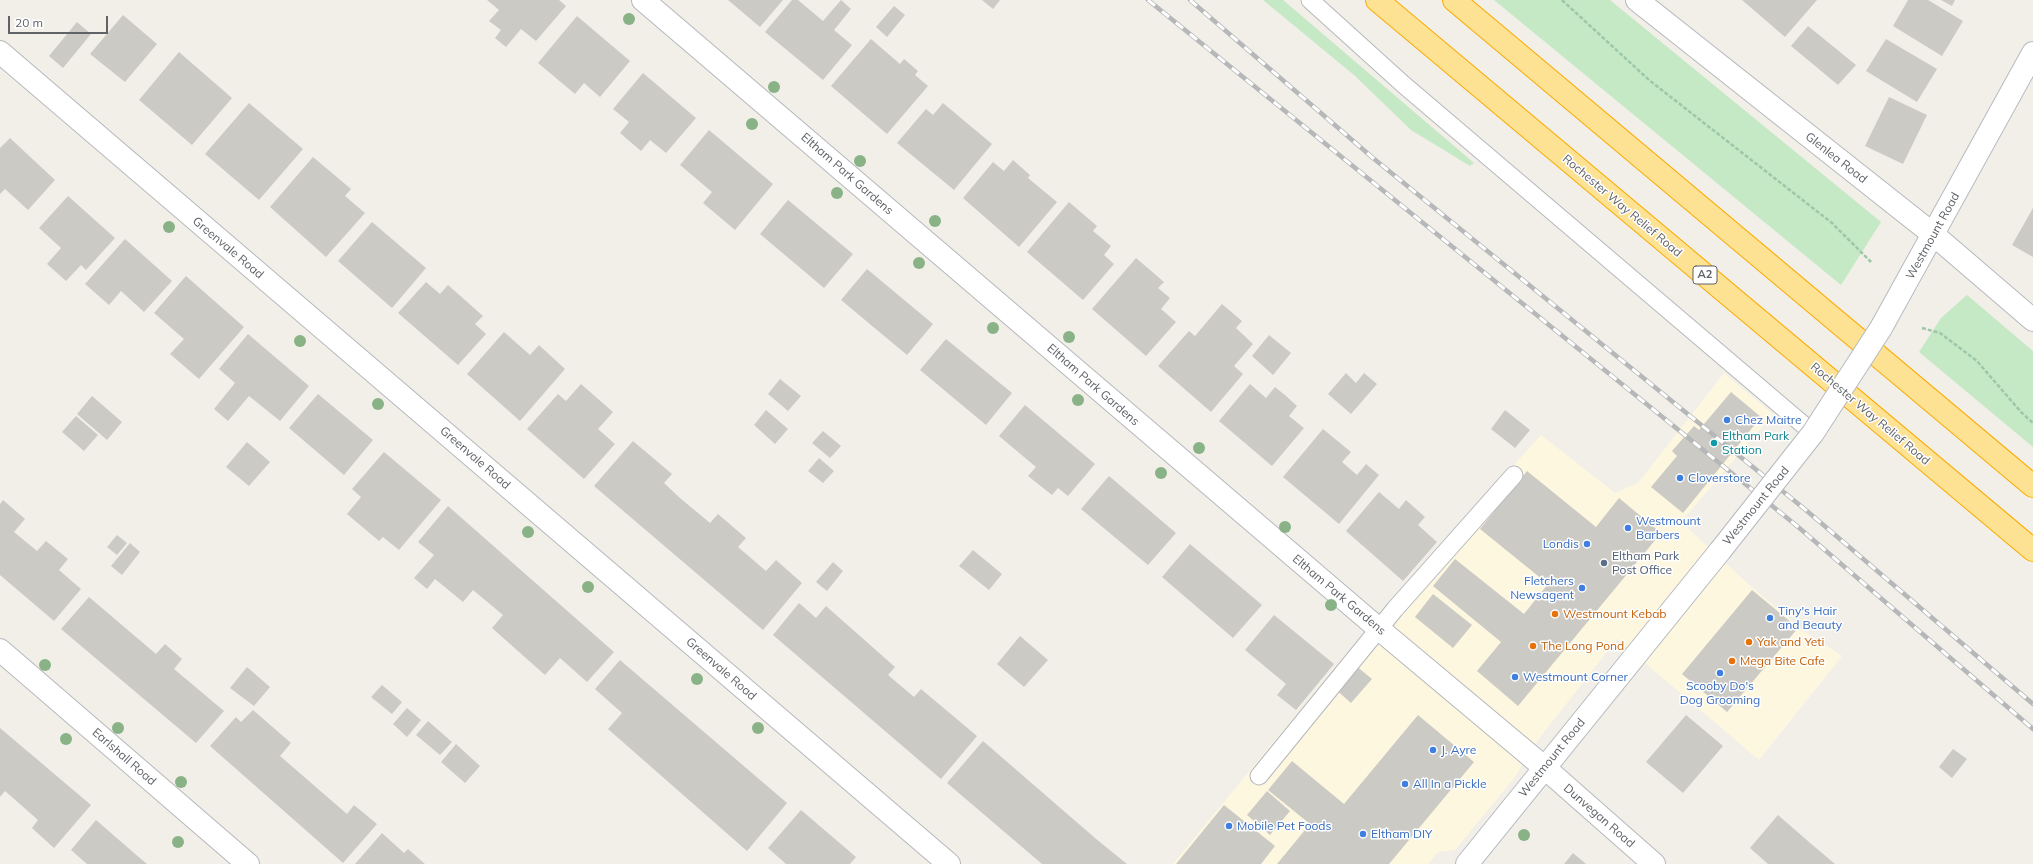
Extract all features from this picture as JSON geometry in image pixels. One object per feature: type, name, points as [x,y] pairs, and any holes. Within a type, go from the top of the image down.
[{"type":"highway","name":"Rochester Way Relief Road","points":[[1377,0],[2033,550]]},
{"type":"highway","points":[[1454,0],[2033,486]]},
{"type":"street","name":"Eltham Park Gardens","points":[[643,0],[1379,629],[1545,768]]},
{"type":"street","name":"Glenlea Road","points":[[1637,0],[1934,235],[2033,320]]},
{"type":"street","name":"Greenvale Road","points":[[0,52],[949,864]]},
{"type":"street","name":"Westmount Road","points":[[1467,864],[1720,551],[1813,433],[1881,328],[1934,235],[2033,54]]},
{"type":"street","name":"Earlshall Road","points":[[0,650],[248,864]]},
{"type":"street","name":"Dunvegan Road","points":[[1545,768],[1654,864]]},
{"type":"lane","points":[[1310,0],[1404,85],[1813,433]]},
{"type":"lane","points":[[1259,776],[1379,629],[1441,556],[1514,475]]},
{"type":"path","points":[[1562,0],[1649,80],[1832,223],[1871,262]]},
{"type":"path","points":[[1922,328],[1940,333],[1977,360],[2021,412],[2033,423]]},
{"type":"shaded area","points":[[1724,373],[1773,414],[1681,522],[1746,582],[1801,629],[1842,656],[1759,760],[1617,639],[1541,736],[1514,778],[1455,850],[1438,852],[1428,864],[1173,864],[1364,632],[1541,435],[1615,493],[1638,483]]},
{"type":"green space","points":[[1263,0],[1283,0],[1474,163],[1470,166],[1411,130],[1354,75]]},
{"type":"green space","points":[[1494,0],[1610,0],[1881,222],[1841,285]]},
{"type":"green space","points":[[1967,295],[2033,351],[2033,447],[1919,352],[1941,318]]},
{"type":"building","points":[[487,0],[559,0],[566,6],[536,41],[521,29],[506,47],[495,38],[501,30],[489,21],[499,10]]},
{"type":"building","points":[[728,0],[783,0],[760,27]]},
{"type":"building","points":[[792,0],[798,0],[823,21],[841,0],[851,9],[834,30],[852,45],[823,80],[765,32]]},
{"type":"building","points":[[982,0],[1000,0],[993,9]]},
{"type":"building","points":[[1742,0],[1817,0],[1785,37]]},
{"type":"building","points":[[1908,0],[1928,0],[1963,21],[1942,56],[1893,26]]},
{"type":"building","points":[[1941,0],[1955,0],[1952,6]]},
{"type":"building","points":[[894,6],[905,15],[887,37],[876,27]]},
{"type":"building","points":[[123,15],[157,44],[125,82],[90,54]]},
{"type":"building","points":[[577,16],[630,61],[600,97],[584,83],[575,94],[538,63]]},
{"type":"building","points":[[77,22],[91,34],[63,68],[49,56]]},
{"type":"building","points":[[1808,26],[1856,65],[1838,85],[1791,46]]},
{"type":"building","points":[[871,39],[900,64],[904,59],[918,71],[915,75],[928,86],[887,134],[831,86]]},
{"type":"building","points":[[1886,39],[1937,69],[1917,102],[1866,71]]},
{"type":"building","points":[[179,52],[232,98],[192,145],[139,100]]},
{"type":"building","points":[[643,73],[696,118],[666,153],[650,140],[641,151],[620,133],[629,122],[613,109]]},
{"type":"building","points":[[1889,97],[1927,115],[1903,164],[1865,146]]},
{"type":"building","points":[[249,103],[303,149],[259,200],[205,154]]},
{"type":"building","points":[[943,103],[992,144],[954,190],[897,143],[926,109],[933,115]]},
{"type":"building","points":[[709,130],[773,184],[735,230],[703,203],[712,192],[680,165]]},
{"type":"building","points":[[10,138],[55,180],[28,210],[5,189],[0,194],[0,148]]},
{"type":"building","points":[[313,157],[351,189],[345,196],[365,213],[326,257],[270,207]]},
{"type":"building","points":[[1013,160],[1030,175],[1028,178],[1057,202],[1019,247],[963,198],[993,162],[1004,171]]},
{"type":"building","points":[[68,196],[115,238],[86,270],[81,265],[66,281],[47,264],[61,248],[39,228]]},
{"type":"building","points":[[788,200],[853,254],[824,288],[760,234]]},
{"type":"building","points":[[1069,202],[1097,226],[1093,231],[1111,246],[1104,255],[1114,264],[1083,300],[1027,252]]},
{"type":"building","points":[[2033,208],[2033,257],[2012,245]]},
{"type":"building","points":[[372,222],[426,268],[392,308],[338,261]]},
{"type":"building","points":[[125,239],[172,281],[144,312],[121,291],[109,305],[85,284]]},
{"type":"building","points":[[1136,258],[1164,282],[1158,288],[1170,298],[1161,309],[1176,322],[1146,356],[1092,309]]},
{"type":"building","points":[[867,269],[933,324],[907,355],[841,300]]},
{"type":"building","points":[[186,276],[244,327],[199,379],[170,354],[184,339],[154,313]]},
{"type":"building","points":[[426,282],[440,294],[448,285],[483,316],[475,324],[486,334],[458,365],[398,313]]},
{"type":"building","points":[[1222,304],[1242,321],[1236,328],[1253,344],[1234,366],[1243,374],[1211,412],[1158,366],[1189,331],[1195,336]]},
{"type":"building","points":[[504,332],[530,355],[539,345],[565,369],[520,421],[467,374]]},
{"type":"building","points":[[248,334],[309,386],[280,421],[249,396],[228,421],[214,409],[235,383],[219,369]]},
{"type":"building","points":[[1269,335],[1291,353],[1273,375],[1252,356]]},
{"type":"building","points":[[946,339],[1012,393],[986,425],[920,370]]},
{"type":"building","points":[[1346,373],[1356,383],[1364,373],[1377,384],[1351,414],[1328,394]]},
{"type":"building","points":[[780,379],[801,396],[788,411],[768,394]]},
{"type":"building","points":[[581,384],[613,412],[598,429],[615,444],[584,479],[527,429],[558,394],[566,401]]},
{"type":"building","points":[[1250,384],[1266,398],[1275,387],[1297,406],[1289,416],[1304,428],[1272,466],[1219,421]]},
{"type":"building","name":"Eltham Park Station","points":[[1731,392],[1761,417],[1683,513],[1651,487],[1677,456],[1672,451],[1694,426],[1699,430]]},
{"type":"building","points":[[318,394],[373,440],[344,475],[289,428]]},
{"type":"building","points":[[92,396],[122,422],[107,440],[77,414]]},
{"type":"building","points":[[1025,405],[1095,464],[1068,496],[1058,488],[1052,495],[1028,476],[1036,467],[999,436]]},
{"type":"building","points":[[766,410],[788,429],[775,444],[754,425]]},
{"type":"building","points":[[1505,410],[1530,430],[1515,448],[1491,429]]},
{"type":"building","points":[[76,416],[98,435],[84,451],[62,432]]},
{"type":"building","points":[[1323,429],[1351,452],[1342,462],[1357,475],[1366,464],[1379,475],[1339,524],[1283,477]]},
{"type":"building","points":[[823,431],[841,446],[830,458],[812,443]]},
{"type":"building","points":[[633,441],[672,474],[664,483],[680,498],[710,523],[718,514],[746,538],[738,547],[766,571],[776,560],[802,583],[763,630],[594,486]]},
{"type":"building","points":[[247,442],[270,462],[249,486],[226,467]]},
{"type":"building","points":[[384,452],[441,500],[399,550],[383,537],[379,541],[347,514],[361,497],[352,489]]},
{"type":"building","points":[[819,458],[834,471],[823,483],[808,471]]},
{"type":"building","points":[[1527,471],[1596,527],[1619,498],[1661,533],[1518,706],[1477,671],[1501,642],[1433,586],[1455,559],[1524,614],[1548,584],[1480,529]]},
{"type":"building","points":[[1109,476],[1176,533],[1148,565],[1081,509]]},
{"type":"building","points":[[1379,492],[1399,509],[1406,500],[1425,517],[1418,525],[1437,542],[1403,581],[1346,531]]},
{"type":"building","points":[[3,500],[25,519],[14,532],[37,551],[46,541],[68,559],[59,570],[81,589],[54,621],[0,575],[0,504]]},
{"type":"building","points":[[448,506],[614,652],[587,682],[560,658],[545,675],[492,628],[503,615],[473,590],[463,602],[435,579],[427,589],[414,578],[434,555],[418,542]]},
{"type":"building","points":[[117,535],[127,543],[117,555],[107,547]]},
{"type":"building","points":[[130,543],[140,552],[122,575],[111,566]]},
{"type":"building","points":[[1190,544],[1262,605],[1233,638],[1162,577]]},
{"type":"building","points":[[973,550],[1002,574],[989,590],[959,566]]},
{"type":"building","points":[[833,562],[843,571],[827,591],[816,582]]},
{"type":"building","points":[[1752,590],[1798,628],[1727,712],[1682,674]]},
{"type":"building","points":[[1433,594],[1472,625],[1453,648],[1415,617]]},
{"type":"building","points":[[89,597],[156,654],[165,644],[182,659],[174,669],[224,711],[196,743],[61,629]]},
{"type":"building","points":[[799,603],[816,618],[826,606],[895,667],[888,675],[914,697],[921,689],[977,736],[941,779],[773,635]]},
{"type":"building","points":[[1274,615],[1334,664],[1296,710],[1277,695],[1286,684],[1245,650]]},
{"type":"building","points":[[1020,636],[1048,660],[1024,687],[997,664]]},
{"type":"building","points":[[620,660],[787,803],[747,851],[608,729],[622,713],[595,689]]},
{"type":"building","points":[[1355,665],[1372,679],[1351,703],[1334,688]]},
{"type":"building","points":[[247,667],[270,687],[254,706],[230,688]]},
{"type":"building","points":[[382,685],[402,702],[392,714],[371,697]]},
{"type":"building","points":[[407,708],[421,720],[407,737],[393,724]]},
{"type":"building","points":[[253,710],[291,743],[280,756],[347,814],[354,805],[377,824],[343,863],[210,746],[236,717],[241,722]]},
{"type":"building","points":[[1418,715],[1474,762],[1389,864],[1277,864],[1310,824],[1268,790],[1292,761],[1344,804]]},
{"type":"building","points":[[1686,715],[1723,746],[1683,793],[1646,762]]},
{"type":"building","points":[[428,721],[452,742],[440,755],[416,735]]},
{"type":"building","points":[[0,728],[91,805],[54,848],[32,828],[38,820],[5,791],[0,797]]},
{"type":"building","points":[[983,741],[1127,864],[1042,864],[947,783]]},
{"type":"building","points":[[456,744],[480,766],[465,783],[441,762]]},
{"type":"building","points":[[1953,749],[1967,759],[1952,778],[1939,767]]},
{"type":"building","points":[[1267,791],[1290,811],[1270,835],[1247,815]]},
{"type":"building","name":"Mobile Pet Foods","points":[[1224,805],[1275,846],[1261,864],[1176,864]]},
{"type":"building","points":[[801,810],[856,857],[850,864],[786,864],[768,848]]},
{"type":"building","points":[[1778,815],[1835,864],[1768,864],[1750,848]]},
{"type":"building","points":[[96,820],[147,864],[87,864],[71,850]]},
{"type":"building","points":[[382,833],[404,853],[408,849],[425,864],[355,864]]},
{"type":"building","points":[[1573,853],[1586,864],[1564,864]]},
{"type":"railway","points":[[1148,0],[1797,526],[2033,729]]},
{"type":"railway","points":[[1190,0],[1373,158],[1807,511],[2033,704]]},
{"type":"place","name":"Chez Maitre","points":[[1727,420]]},
{"type":"place","name":"Eltham Park Station","points":[[1714,443]]},
{"type":"place","name":"Cloverstore","points":[[1680,478]]},
{"type":"place","name":"Westmount Barbers","points":[[1628,528]]},
{"type":"place","name":"Londis","points":[[1587,544]]},
{"type":"place","name":"Eltham Park Post Office","points":[[1604,563]]},
{"type":"place","name":"Fletchers Newsagent","points":[[1582,588]]},
{"type":"place","name":"Westmount Kebab","points":[[1555,614]]},
{"type":"place","name":"Tiny's Hair and Beauty","points":[[1770,618]]},
{"type":"place","name":"Yak and Yeti","points":[[1749,642]]},
{"type":"place","name":"The Long Pond","points":[[1533,646]]},
{"type":"place","name":"Mega Bite Cafe","points":[[1732,661]]},
{"type":"place","name":"Scooby Do's Dog Grooming","points":[[1720,673]]},
{"type":"place","name":"Westmount Corner","points":[[1515,677]]},
{"type":"place","name":"J. Ayre","points":[[1433,750]]},
{"type":"place","name":"All In a Pickle","points":[[1405,784]]},
{"type":"place","name":"Mobile Pet Foods","points":[[1229,826]]},
{"type":"place","name":"Eltham DIY","points":[[1363,834]]}]
